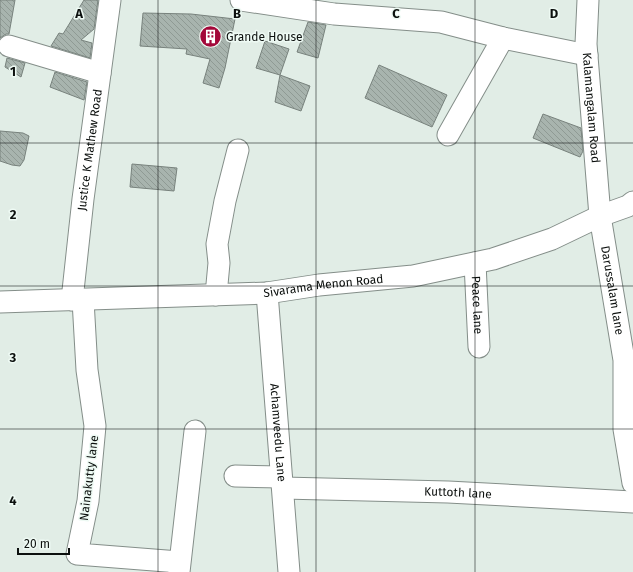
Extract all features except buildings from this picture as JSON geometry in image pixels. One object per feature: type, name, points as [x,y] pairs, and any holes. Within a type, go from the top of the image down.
[{"type":"street","name":"Justice K Mathew Road","points":[[77,300],[83,198],[110,0]]},
{"type":"street","points":[[241,0],[334,14],[441,22],[503,38],[587,55]]},
{"type":"street","name":"Kalamangalam Road","points":[[588,0],[586,44],[600,216]]},
{"type":"street","points":[[448,135],[503,38]]},
{"type":"street","points":[[9,46],[100,72]]},
{"type":"street","points":[[216,295],[220,263],[217,244],[225,201],[238,150]]},
{"type":"street","name":"Sivarama Menon Road","points":[[0,302],[267,293],[319,285],[413,276],[493,259],[552,239],[600,216],[628,206],[633,202]]},
{"type":"street","name":"Darussalam lane","points":[[600,216],[624,360],[624,429],[633,483]]},
{"type":"street","name":"Peace lane","points":[[475,263],[479,347]]},
{"type":"street","name":"Achamveedu Lane","points":[[267,293],[289,572]]},
{"type":"street","name":"Nainakutty lane","points":[[77,300],[95,426],[88,501],[77,554],[179,567]]},
{"type":"street","points":[[179,567],[195,431]]},
{"type":"street","name":"Kuttoth lane","points":[[235,476],[282,482],[633,502]]},
{"type":"place","name":"Grande House","points":[[211,37]]}]
